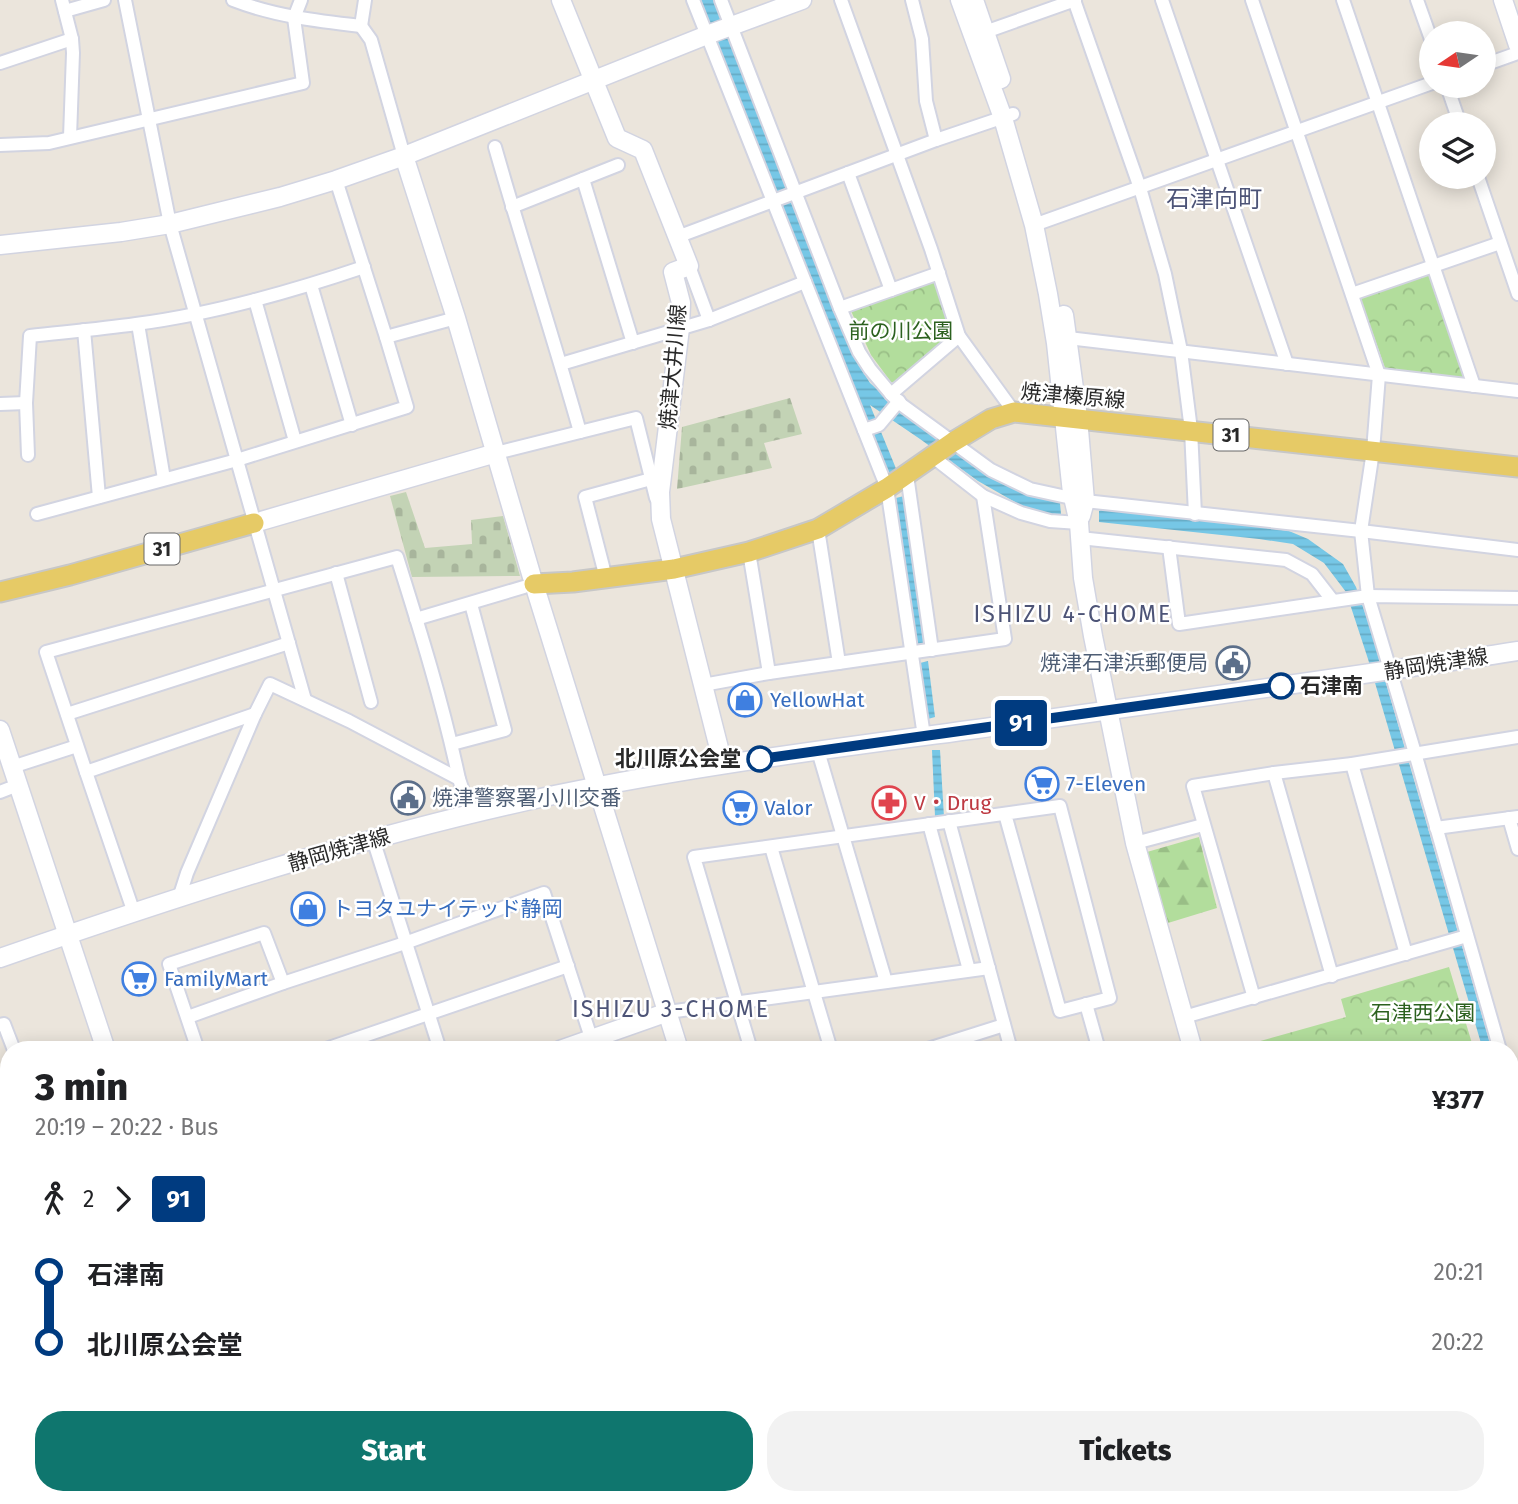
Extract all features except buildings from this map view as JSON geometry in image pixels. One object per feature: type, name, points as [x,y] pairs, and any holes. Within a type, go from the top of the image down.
[{"type":"main road","name":"焼津榛原線","points":[[534,584],[573,582],[674,569],[749,552],[818,529],[896,482],[991,419],[1014,412],[1518,467]]},
{"type":"main road","name":"31","points":[[0,592],[71,575],[254,523]]},
{"type":"street","points":[[70,138],[73,52],[64,6],[104,0]]},
{"type":"street","points":[[125,0],[170,224],[305,701]]},
{"type":"street","points":[[233,0],[294,18],[361,26],[372,40],[404,156],[456,318],[534,584],[676,1041]]},
{"type":"street","points":[[0,145],[49,143],[303,83],[294,18],[301,0]]},
{"type":"street","points":[[361,26],[365,0]]},
{"type":"street","points":[[561,0],[617,138],[643,150],[709,320]]},
{"type":"street","points":[[693,0],[805,282],[873,426],[896,482],[932,650]]},
{"type":"street","points":[[721,0],[859,352],[883,387],[943,449],[983,496],[1021,513],[1080,530],[1168,547],[1286,560],[1312,574],[1340,600]]},
{"type":"street","points":[[0,245],[170,224],[337,180],[731,26],[779,4],[802,0]]},
{"type":"street","points":[[841,0],[959,336],[1014,412]]},
{"type":"street","points":[[912,0],[922,39],[926,101],[936,140]]},
{"type":"street","points":[[960,0],[1008,116]]},
{"type":"street","points":[[974,0],[1059,286],[1068,338],[1083,578],[1093,636],[1135,843],[1191,1041]]},
{"type":"street","points":[[985,32],[1074,0],[1140,188],[1166,274],[1181,351],[1191,430],[1195,514]]},
{"type":"street","points":[[1162,0],[1287,364]]},
{"type":"street","points":[[1252,0],[1379,375],[1373,451],[1361,531],[1365,596],[1381,672],[1437,828],[1465,937],[1497,1041]]},
{"type":"street","points":[[1343,0],[1474,386]]},
{"type":"street","points":[[1417,0],[1424,21]]},
{"type":"street","points":[[1503,0],[1518,44]]},
{"type":"street","points":[[0,63],[72,39]]},
{"type":"street","points":[[1496,61],[1518,53]]},
{"type":"street","points":[[1040,224],[1419,88]]},
{"type":"street","points":[[677,237],[936,140],[1008,116]]},
{"type":"street","points":[[495,147],[580,432]]},
{"type":"street","points":[[512,207],[618,165]]},
{"type":"street","points":[[848,173],[891,290]]},
{"type":"street","points":[[37,514],[237,460],[407,407],[337,180]]},
{"type":"street","points":[[583,180],[633,342]]},
{"type":"street","points":[[1482,189],[1500,243],[1512,259],[1518,294]]},
{"type":"street","points":[[1040,224],[1054,331],[1071,417]]},
{"type":"street","points":[[1352,294],[1500,243]]},
{"type":"street","name":"焼津大井川線","points":[[689,266],[673,272],[681,303],[680,328],[660,492],[661,519],[723,764]]},
{"type":"street","points":[[28,455],[26,403],[30,336],[138,324],[195,314],[311,285],[364,267]]},
{"type":"street","points":[[840,308],[939,273]]},
{"type":"street","points":[[561,364],[709,320],[805,282]]},
{"type":"street","points":[[311,285],[352,425]]},
{"type":"street","points":[[255,300],[295,441]]},
{"type":"street","points":[[386,337],[456,318]]},
{"type":"street","points":[[138,324],[164,479]]},
{"type":"street","points":[[84,330],[99,497]]},
{"type":"street","points":[[873,426],[959,336]]},
{"type":"street","points":[[1068,338],[1518,391]]},
{"type":"street","points":[[0,404],[26,403]]},
{"type":"street","points":[[254,523],[496,453],[636,418],[661,519]]},
{"type":"street","points":[[943,449],[1030,489],[1079,500],[1518,551]]},
{"type":"street","points":[[606,578],[585,497],[651,479]]},
{"type":"street","points":[[896,482],[912,653],[924,736]]},
{"type":"street","points":[[703,685],[1005,639],[983,496]]},
{"type":"street","points":[[818,529],[839,663]]},
{"type":"street","points":[[1168,547],[1180,624],[1365,596],[1518,598]]},
{"type":"street","points":[[749,552],[769,673]]},
{"type":"street","points":[[134,913],[46,652],[397,556],[471,814]]},
{"type":"street","points":[[335,573],[372,702]]},
{"type":"street","points":[[416,619],[534,584]]},
{"type":"street","points":[[452,744],[505,730],[471,604]]},
{"type":"street","points":[[67,714],[289,643]]},
{"type":"street","name":"静岡焼津線","points":[[0,958],[179,898],[373,839],[597,786],[723,764],[1518,651]]},
{"type":"street","points":[[179,898],[187,873],[270,684],[459,779]]},
{"type":"street","points":[[86,772],[255,714]]},
{"type":"street","points":[[0,730],[103,1041]]},
{"type":"street","points":[[1254,998],[1193,786],[1518,737]]},
{"type":"street","points":[[12,767],[77,746]]},
{"type":"street","points":[[818,751],[886,982]]},
{"type":"street","points":[[1352,764],[1406,954]]},
{"type":"street","points":[[1274,773],[1332,976]]},
{"type":"street","points":[[0,792],[18,785]]},
{"type":"street","points":[[748,1041],[694,856],[1060,806],[1110,998],[1060,1011],[1005,814]]},
{"type":"street","points":[[1437,828],[1514,817],[1518,849]]},
{"type":"street","points":[[949,821],[1008,1041]]},
{"type":"street","points":[[929,824],[969,970]]},
{"type":"street","points":[[1135,843],[1203,825]]},
{"type":"street","points":[[373,839],[437,1041]]},
{"type":"street","points":[[771,847],[828,1041]]},
{"type":"street","points":[[188,1017],[544,893],[592,1041]]},
{"type":"street","points":[[195,1041],[169,964],[264,933],[283,983]]},
{"type":"street","points":[[1184,1017],[1465,937]]},
{"type":"street","points":[[350,1041],[568,966]]},
{"type":"street","points":[[602,1041],[668,1012],[989,968]]},
{"type":"street","points":[[1086,1004],[1096,1041]]},
{"type":"street","points":[[0,1025],[5,1024],[11,1041]]},
{"type":"street","points":[[953,1041],[1004,1025]]},
{"type":"green space","points":[[1428,272],[1468,379],[1385,368],[1360,297]]},
{"type":"green space","name":"前の川公園","points":[[933,281],[937,284],[953,335],[896,383],[891,382],[871,355],[851,311]]},
{"type":"green space","points":[[790,398],[802,434],[764,443],[772,468],[677,489],[682,427]]},
{"type":"green space","points":[[406,492],[425,548],[472,544],[471,520],[503,516],[520,576],[412,577],[390,496]]},
{"type":"green space","points":[[1199,837],[1217,908],[1168,923],[1147,852]]},
{"type":"green space","name":"石津西公園","points":[[1449,967],[1471,1041],[1260,1041],[1346,1017],[1341,999]]},
{"type":"water","points":[[701,0],[716,0],[858,364],[870,383],[910,419],[978,469],[1021,491],[1060,503],[1061,514],[1057,516],[1020,505],[978,481],[870,405],[897,471],[889,473],[786,224]]},
{"type":"water","points":[[904,496],[925,643],[917,644],[896,498]]},
{"type":"water","points":[[1103,509],[1185,517],[1289,531],[1308,539],[1343,564],[1356,587],[1369,624],[1489,1041],[1480,1041],[1346,592],[1324,563],[1293,544],[1099,522],[1099,511]]},
{"type":"water","points":[[928,661],[935,717],[928,719],[920,663]]},
{"type":"water","points":[[932,750],[940,750],[944,817],[935,816]]},
{"type":"bus line","name":"91","points":[[760,759],[1281,686]]},
{"type":"place","name":"焼津石津浜郵便局","points":[[1233,663]]},
{"type":"place","name":"石津南","points":[[1281,686]]},
{"type":"place","name":"YellowHat","points":[[745,700]]},
{"type":"place","name":"北川原公会堂","points":[[760,759]]},
{"type":"place","name":"7-Eleven","points":[[1042,784]]},
{"type":"place","name":"焼津警察署小川交番","points":[[408,798]]},
{"type":"place","name":"V・Drug","points":[[889,803]]},
{"type":"place","name":"Valor","points":[[740,808]]},
{"type":"place","name":"トヨタユナイテッド静岡","points":[[308,909]]},
{"type":"place","name":"FamilyMart","points":[[139,979]]},
{"type":"district","name":"石津向町","points":[[1214,199]]},
{"type":"district","name":"ISHIZU 4-CHOME","points":[[1073,614]]},
{"type":"district","name":"ISHIZU 3-CHOME","points":[[671,1009]]}]
